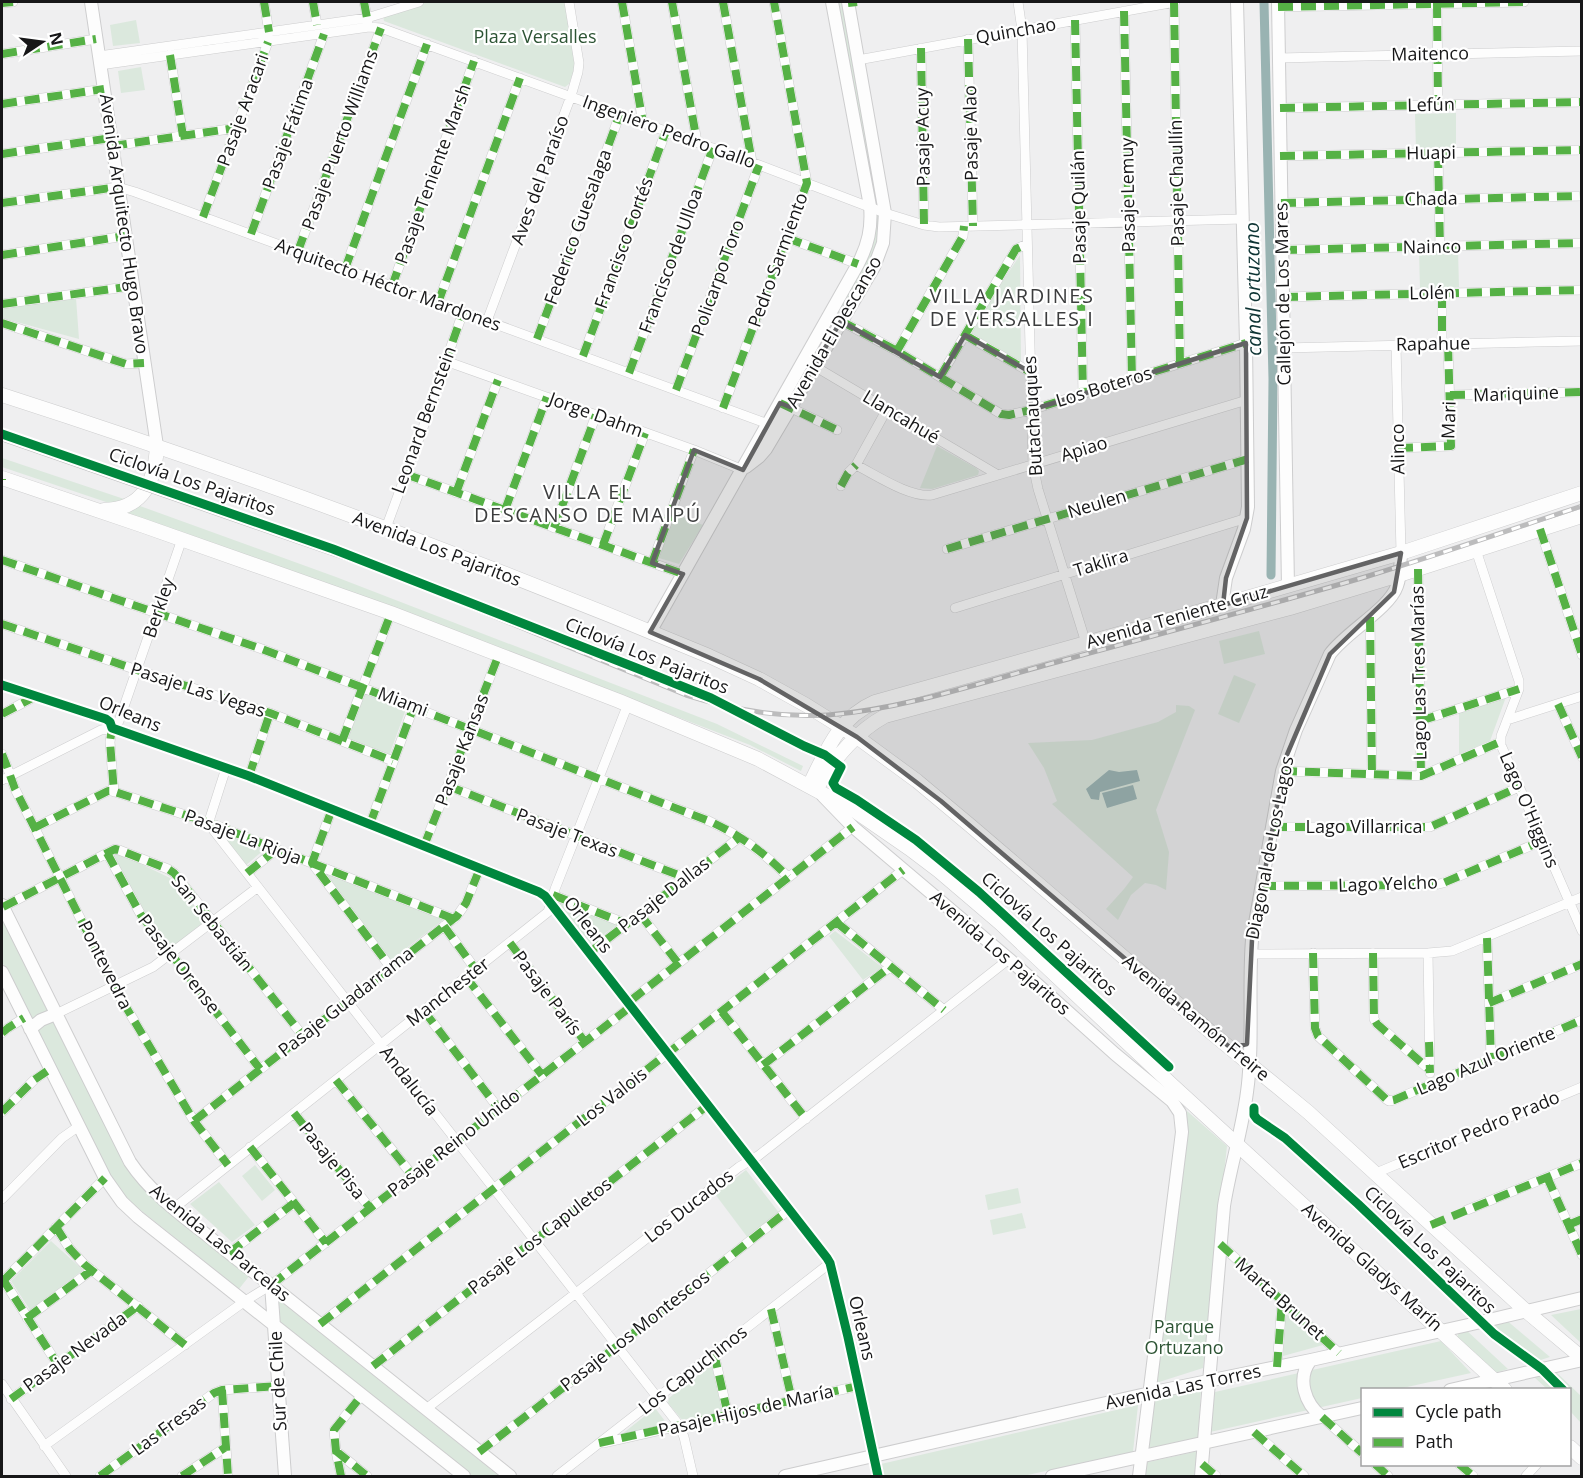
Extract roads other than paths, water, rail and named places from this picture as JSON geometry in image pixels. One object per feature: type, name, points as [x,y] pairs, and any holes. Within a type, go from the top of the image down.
[{"type":"main road","name":"Avenida Los Pajaritos","points":[[2,395],[157,446],[386,528],[650,632],[759,679],[857,736]]},
{"type":"main road","points":[[99,510],[124,507],[135,502],[142,495],[153,471],[157,446]]},
{"type":"main road","name":"Avenida Los Pajaritos","points":[[2,479],[182,539],[499,654],[740,751],[813,788],[855,811],[910,849],[959,888],[1000,923],[1238,1145]]},
{"type":"main road","name":"Avenida Teniente Cruz","points":[[813,788],[830,744],[841,727],[856,712],[875,702],[1401,553],[1581,493]]},
{"type":"main road","name":"Avenida Teniente Cruz","points":[[813,788],[857,736],[877,720],[899,711],[1290,608],[1581,516]]},
{"type":"main road","name":"Avenida Ramón Freire","points":[[857,736],[941,801],[1308,1112],[1526,1311]]},
{"type":"main road","name":"Avenida Gladys Marín","points":[[1238,1145],[1500,1385]]},
{"type":"main road","points":[[1526,1311],[1581,1359]]},
{"type":"street","points":[[2,3],[13,2]]},
{"type":"street","name":"Avenida Arquitecto Hugo Bravo","points":[[91,2],[157,446]]},
{"type":"street","name":"Pasaje Aracari","points":[[204,217],[268,37],[264,2]]},
{"type":"street","points":[[313,2],[317,25]]},
{"type":"street","points":[[364,2],[368,23],[416,2]]},
{"type":"street","name":"Aves del Paraíso","points":[[487,321],[578,72],[579,63],[569,2]]},
{"type":"street","points":[[622,2],[643,123]]},
{"type":"street","points":[[672,2],[697,142]]},
{"type":"street","points":[[723,2],[756,164]]},
{"type":"street","name":"Pedro Sarmiento","points":[[723,408],[807,183],[774,2]]},
{"type":"street","name":"Avenida El Descanso","points":[[743,470],[766,449],[785,405],[809,363],[869,237],[870,206],[832,2]]},
{"type":"street","name":"Avenida El Descanso","points":[[809,363],[841,321],[878,259],[884,234],[885,213],[858,60],[851,2]]},
{"type":"street","name":"Butachauques","points":[[1018,2],[1022,30],[1033,465],[1038,489],[1086,643]]},
{"type":"street","name":"Quinchao","points":[[858,60],[1174,2]]},
{"type":"street","name":"Pasaje Chaullín","points":[[1174,2],[1180,364]]},
{"type":"street","points":[[1222,605],[1226,578],[1247,518],[1246,343],[1237,2]]},
{"type":"street","points":[[1278,4],[1524,2]]},
{"type":"street","points":[[1437,3],[1438,105]]},
{"type":"street","name":"Callejón de Los Mares","points":[[1278,4],[1288,586]]},
{"type":"street","name":"Pasaje Lemuy","points":[[1124,11],[1132,378]]},
{"type":"street","name":"Pasaje Quilán","points":[[1075,20],[1083,394]]},
{"type":"street","name":"Ingeniero Pedro Gallo","points":[[99,61],[268,37],[324,34],[368,23]]},
{"type":"street","name":"Ingeniero Pedro Gallo","points":[[99,61],[170,55],[268,37],[317,25],[368,23],[885,213],[924,225],[934,227],[1243,219]]},
{"type":"street","name":"Pasaje Puerto Williams","points":[[298,252],[381,28]]},
{"type":"street","name":"Pasaje Fátima","points":[[251,234],[324,34]]},
{"type":"street","points":[[2,54],[96,39]]},
{"type":"street","name":"Pasaje Alao","points":[[968,39],[968,226]]},
{"type":"street","points":[[345,269],[427,44]]},
{"type":"street","name":"Pasaje Acuy","points":[[921,48],[924,225]]},
{"type":"street","name":"Maitenco","points":[[1279,58],[1581,51]]},
{"type":"street","points":[[170,55],[183,136]]},
{"type":"street","name":"Pasaje Teniente Marsh","points":[[392,286],[474,61]]},
{"type":"street","points":[[438,303],[520,78]]},
{"type":"street","points":[[2,104],[104,89]]},
{"type":"street","name":"Lefún","points":[[1280,108],[1581,102]]},
{"type":"street","name":"Federico Guesalaga","points":[[537,339],[620,114]]},
{"type":"street","points":[[2,154],[183,136],[236,128]]},
{"type":"street","name":"Francisco Cortés","points":[[583,356],[666,131]]},
{"type":"street","name":"Francisco de Ulloa","points":[[629,373],[713,148]]},
{"type":"street","name":"Huapi","points":[[1280,156],[1581,150]]},
{"type":"street","points":[[1438,153],[1440,246]]},
{"type":"street","name":"Policarpo Toro","points":[[676,390],[756,164]]},
{"type":"street","name":"Arquitecto Héctor Mardones","points":[[2,203],[118,188],[135,192],[768,424]]},
{"type":"street","name":"Chada","points":[[1281,202],[1581,196]]},
{"type":"street","points":[[897,351],[968,226]]},
{"type":"street","points":[[2,255],[126,236]]},
{"type":"street","points":[[787,238],[858,264]]},
{"type":"street","points":[[940,377],[1016,249],[1027,243]]},
{"type":"street","name":"Nainco","points":[[1282,250],[1581,243]]},
{"type":"street","points":[[2,304],[133,286]]},
{"type":"street","name":"Lolén","points":[[1283,297],[1581,290]]},
{"type":"street","name":"Mari","points":[[1398,448],[1451,446],[1450,395],[1442,293]]},
{"type":"street","name":"Leonard Bernstein","points":[[386,528],[448,364],[448,355],[463,312]]},
{"type":"street","name":"Los Boteros","points":[[841,321],[897,351],[1001,414],[1009,415],[1246,343]]},
{"type":"street","points":[[2,323],[126,364],[144,363]]},
{"type":"street","points":[[966,334],[1030,372]]},
{"type":"street","name":"Rapahue","points":[[1284,348],[1581,341]]},
{"type":"street","name":"Alinco","points":[[1395,345],[1401,553]]},
{"type":"street","name":"Llancahué","points":[[809,363],[998,476]]},
{"type":"street","name":"Jorge Dahm","points":[[448,364],[454,364],[547,397],[743,470]]},
{"type":"street","points":[[456,493],[498,380]]},
{"type":"street","name":"Mariquine","points":[[1450,395],[1581,392]]},
{"type":"street","points":[[505,510],[547,397]]},
{"type":"street","name":"Apiao","points":[[856,465],[910,493],[921,496],[937,494],[1247,400]]},
{"type":"street","points":[[785,405],[837,430]]},
{"type":"street","name":"Avenida El Descanso","points":[[650,632],[768,424],[785,405]]},
{"type":"street","points":[[841,486],[848,473],[856,465],[887,408]]},
{"type":"street","points":[[554,528],[596,415]]},
{"type":"street","points":[[603,545],[645,433]]},
{"type":"street","points":[[652,563],[694,450]]},
{"type":"street","name":"Neulen","points":[[947,549],[1248,459]]},
{"type":"street","points":[[405,474],[683,574]]},
{"type":"street","name":"Taklira","points":[[955,608],[1247,518]]},
{"type":"street","points":[[1540,529],[1581,655]]},
{"type":"street","name":"Berkley","points":[[112,728],[121,718],[182,539]]},
{"type":"street","points":[[1420,721],[1519,689],[1518,679],[1476,550]]},
{"type":"street","name":"Diagonal de Los Lagos","points":[[1202,1470],[1226,1193],[1248,1092],[1251,1037],[1251,954],[1282,771],[1296,730],[1330,654],[1394,592],[1399,582],[1401,553]]},
{"type":"street","name":"Miami","points":[[2,560],[262,649],[709,821],[740,837],[764,854],[788,877]]},
{"type":"street","name":"Lago Las Tres Marías","points":[[1418,569],[1421,776]]},
{"type":"street","points":[[342,741],[391,613]]},
{"type":"street","points":[[1370,616],[1372,775]]},
{"type":"street","name":"Pasaje Las Vegas","points":[[2,624],[270,713],[393,761]]},
{"type":"street","name":"Pasaje Kansas","points":[[424,846],[499,654]]},
{"type":"street","name":"Orleans","points":[[2,685],[106,719],[112,728],[249,776],[552,899],[589,953],[830,1263],[878,1476]]},
{"type":"street","name":"Lago O'Higgins","points":[[1519,689],[1500,742],[1581,931]]},
{"type":"street","points":[[2,714],[36,696]]},
{"type":"street","points":[[1507,720],[1581,696]]},
{"type":"street","name":"Manchester","points":[[173,1209],[548,912],[628,704]]},
{"type":"street","points":[[1558,704],[1581,757]]},
{"type":"street","points":[[369,824],[414,706]]},
{"type":"street","points":[[249,776],[270,713]]},
{"type":"street","points":[[6,778],[98,731],[112,728],[110,742],[114,792],[108,791],[34,828]]},
{"type":"street","points":[[1282,771],[1421,776],[1500,742]]},
{"type":"street","name":"Pontevedra","points":[[2,754],[6,778],[15,789],[114,986],[169,1082],[194,1121],[228,1165]]},
{"type":"street","points":[[210,823],[210,814],[226,768]]},
{"type":"street","name":"Pasaje Texas","points":[[448,786],[686,878]]},
{"type":"street","name":"Lago Villarrica","points":[[1272,827],[1430,827],[1519,787]]},
{"type":"street","name":"Avenida Los Pajaritos","points":[[813,788],[853,827],[1009,959],[1172,1101],[1178,1109],[1182,1118],[1182,1132],[1154,1393]]},
{"type":"street","name":"Pasaje La Rioja","points":[[114,792],[210,823],[453,919]]},
{"type":"street","points":[[332,809],[312,863],[391,968]]},
{"type":"street","name":"Andalucía","points":[[210,823],[679,1425],[693,1476]]},
{"type":"street","name":"Pasaje Reino Unido","points":[[44,1446],[245,1301],[271,1285],[326,1243],[625,1011],[634,998],[853,827]]},
{"type":"street","name":"Pasaje Dallas","points":[[589,953],[740,837]]},
{"type":"street","name":"Lago Yelcho","points":[[1261,886],[1435,885],[1542,841]]},
{"type":"street","name":"San Sebastián","points":[[107,853],[115,849],[119,850],[171,871],[177,876],[303,1036]]},
{"type":"street","points":[[247,873],[277,849]]},
{"type":"street","points":[[2,906],[107,853]]},
{"type":"street","name":"Pasaje Orense","points":[[107,853],[137,909],[260,1069]]},
{"type":"street","name":"Pasaje Guadarrama","points":[[194,1121],[444,927],[464,908],[480,868]]},
{"type":"street","name":"Los Valois","points":[[320,1324],[903,870]]},
{"type":"street","points":[[2,1033],[8,1028],[56,1014],[153,967],[258,887]]},
{"type":"street","points":[[1251,954],[1452,951],[1581,897]]},
{"type":"street","points":[[552,899],[627,924]]},
{"type":"street","name":"Avenida Las Parcelas","points":[[2,906],[138,1174],[173,1209],[510,1476]]},
{"type":"street","points":[[640,914],[678,963]]},
{"type":"street","points":[[836,922],[944,1010]]},
{"type":"street","points":[[444,927],[476,970]]},
{"type":"street","points":[[1487,938],[1491,1059]]},
{"type":"street","name":"Pasaje París","points":[[510,943],[585,1042]]},
{"type":"street","name":"Lago Azul Oriente","points":[[1313,953],[1314,1028],[1318,1036],[1389,1101],[1581,1020]]},
{"type":"street","points":[[1373,953],[1374,1018],[1377,1024],[1430,1070]]},
{"type":"street","points":[[1428,953],[1430,1085]]},
{"type":"street","name":"Los Ducados","points":[[426,1409],[739,1167],[758,1156],[806,1119],[1009,959]]},
{"type":"street","points":[[1489,1003],[1581,964]]},
{"type":"street","points":[[763,1065],[890,967]]},
{"type":"street","name":"Avenida Las Parcelas","points":[[2,972],[105,1178],[122,1202],[464,1476]]},
{"type":"street","points":[[466,977],[542,1075]]},
{"type":"street","points":[[424,1011],[499,1109]]},
{"type":"street","points":[[722,1012],[806,1119]]},
{"type":"street","points":[[1231,1048],[1244,1046],[1251,1037]]},
{"type":"street","points":[[2,1112],[34,1080],[50,1069]]},
{"type":"street","points":[[336,1080],[413,1176]]},
{"type":"street","name":"Escritor Pedro Prado","points":[[1376,1173],[1581,1087]]},
{"type":"street","name":"Pasaje Los Capuletos","points":[[373,1366],[708,1105]]},
{"type":"street","name":"Pasaje Pisa","points":[[294,1113],[370,1208]]},
{"type":"street","points":[[2,1199],[66,1134],[79,1126]]},
{"type":"street","points":[[250,1147],[326,1243]]},
{"type":"street","points":[[1467,1210],[1581,1163]]},
{"type":"street","points":[[58,1365],[2,1279],[105,1178]]},
{"type":"street","points":[[1547,1178],[1581,1256]]},
{"type":"street","points":[[229,1253],[294,1203]]},
{"type":"street","name":"Pasaje Los Montescos","points":[[479,1452],[790,1209]]},
{"type":"street","points":[[1568,1225],[1581,1219]]},
{"type":"street","points":[[56,1227],[70,1249],[92,1270],[185,1345]]},
{"type":"street","name":"Marta Brunet","points":[[1220,1245],[1339,1353]]},
{"type":"street","name":"Los Capuchinos","points":[[556,1476],[830,1263]]},
{"type":"street","points":[[27,1318],[92,1270]]},
{"type":"street","name":"Sur de Chile","points":[[271,1285],[285,1476]]},
{"type":"street","name":"Avenida Las Torres","points":[[785,1476],[1581,1298]]},
{"type":"street","points":[[1277,1367],[1282,1301]]},
{"type":"street","name":"Pasaje Nevada","points":[[11,1399],[138,1306]]},
{"type":"street","points":[[771,1309],[792,1400]]},
{"type":"street","points":[[714,1353],[728,1415]]},
{"type":"street","points":[[1462,1388],[1500,1385],[1581,1359]]},
{"type":"street","points":[[1311,1360],[1304,1371],[1303,1384],[1308,1403],[1361,1453]]},
{"type":"street","points":[[2,1384],[66,1476]]},
{"type":"street","name":"Las Fresas","points":[[100,1476],[214,1393],[222,1390],[278,1386]]},
{"type":"street","name":"Pasaje Hijos de María","points":[[599,1443],[858,1386]]},
{"type":"street","points":[[222,1390],[228,1476]]},
{"type":"street","points":[[1139,1476],[1147,1455],[1154,1393]]},
{"type":"street","points":[[341,1476],[334,1430],[362,1395]]},
{"type":"street","points":[[1052,1476],[1361,1408]]},
{"type":"street","points":[[1254,1432],[1304,1476]]},
{"type":"street","points":[[182,1476],[226,1447]]},
{"type":"street","points":[[336,1451],[367,1476]]},
{"type":"street","points":[[1376,1466],[1388,1476]]},
{"type":"street","points":[[1461,1466],[1473,1476]]},
{"type":"street","points":[[1202,1470],[1216,1476]]},
{"type":"water","points":[[1109,770],[1119,772],[1137,770],[1140,781],[1100,792],[1099,800],[1091,799],[1086,789]]},
{"type":"water","points":[[1133,785],[1137,799],[1107,808],[1102,793]]},
{"type":"waterway","name":"canal ortuzano","points":[[1264,2],[1273,379],[1271,575]]},
{"type":"railway","points":[[2,439],[383,571],[686,695],[739,709],[810,716],[888,707],[949,692],[1365,577],[1582,506]]},
{"type":"district","name":"VILLA JARDINES DE VERSALLES I","points":[[1012,308]]},
{"type":"district","name":"VILLA EL DESCANSO DE MAIPÚ","points":[[588,504]]},
{"type":"park label","name":"Plaza Versalles","points":[[535,37]]},
{"type":"park label","name":"Parque Ortuzano","points":[[1184,1337]]}]
